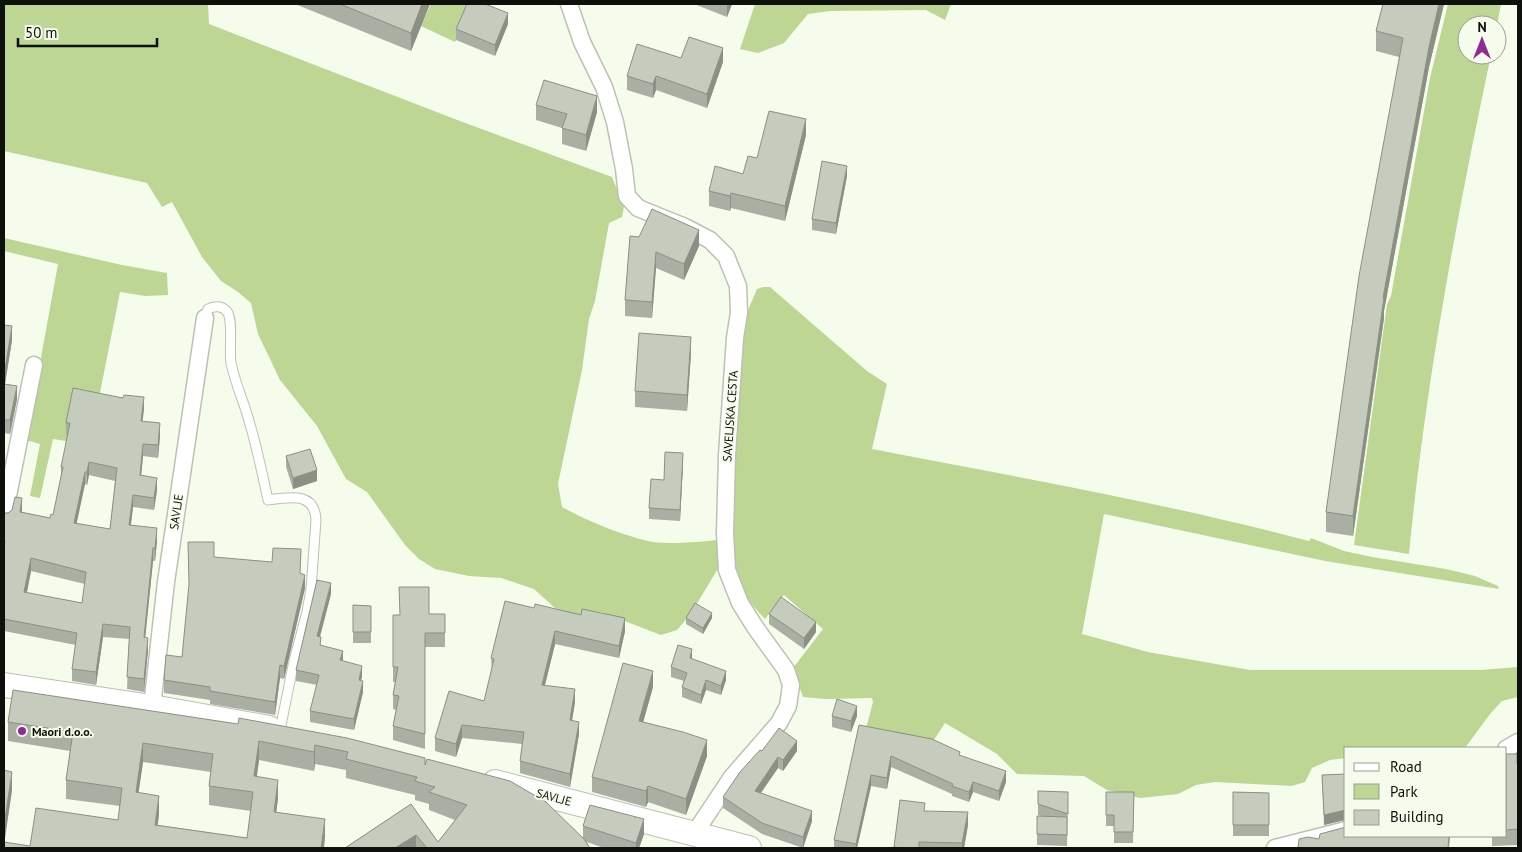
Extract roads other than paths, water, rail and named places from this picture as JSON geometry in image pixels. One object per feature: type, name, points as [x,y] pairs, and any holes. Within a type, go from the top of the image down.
[{"type":"street","name":"SAVELJSKA CESTA","points":[[569,4],[582,42],[604,87],[615,122],[627,196],[638,208],[685,227],[710,240],[726,256],[738,286],[739,312],[735,338],[727,455],[724,533],[727,570],[740,603],[786,670],[791,685],[788,706],[779,723],[732,777],[691,841]]},
{"type":"street","name":"SAVLJE","points":[[152,707],[166,582],[205,318]]},
{"type":"street","points":[[4,516],[34,365]]},
{"type":"street","points":[[4,685],[152,707],[288,731]]},
{"type":"street","points":[[1507,748],[1518,742]]},
{"type":"street","name":"SAVLJE","points":[[476,776],[691,841],[748,848]]},
{"type":"street","points":[[1275,848],[1344,831]]},
{"type":"lane","points":[[205,318],[208,308],[213,306],[226,310],[230,316],[230,353],[232,365],[250,422],[268,500],[299,498],[310,502],[316,510],[308,605],[288,731]]},
{"type":"place","name":"Maori d.o.o.","points":[[22,731]]}]
